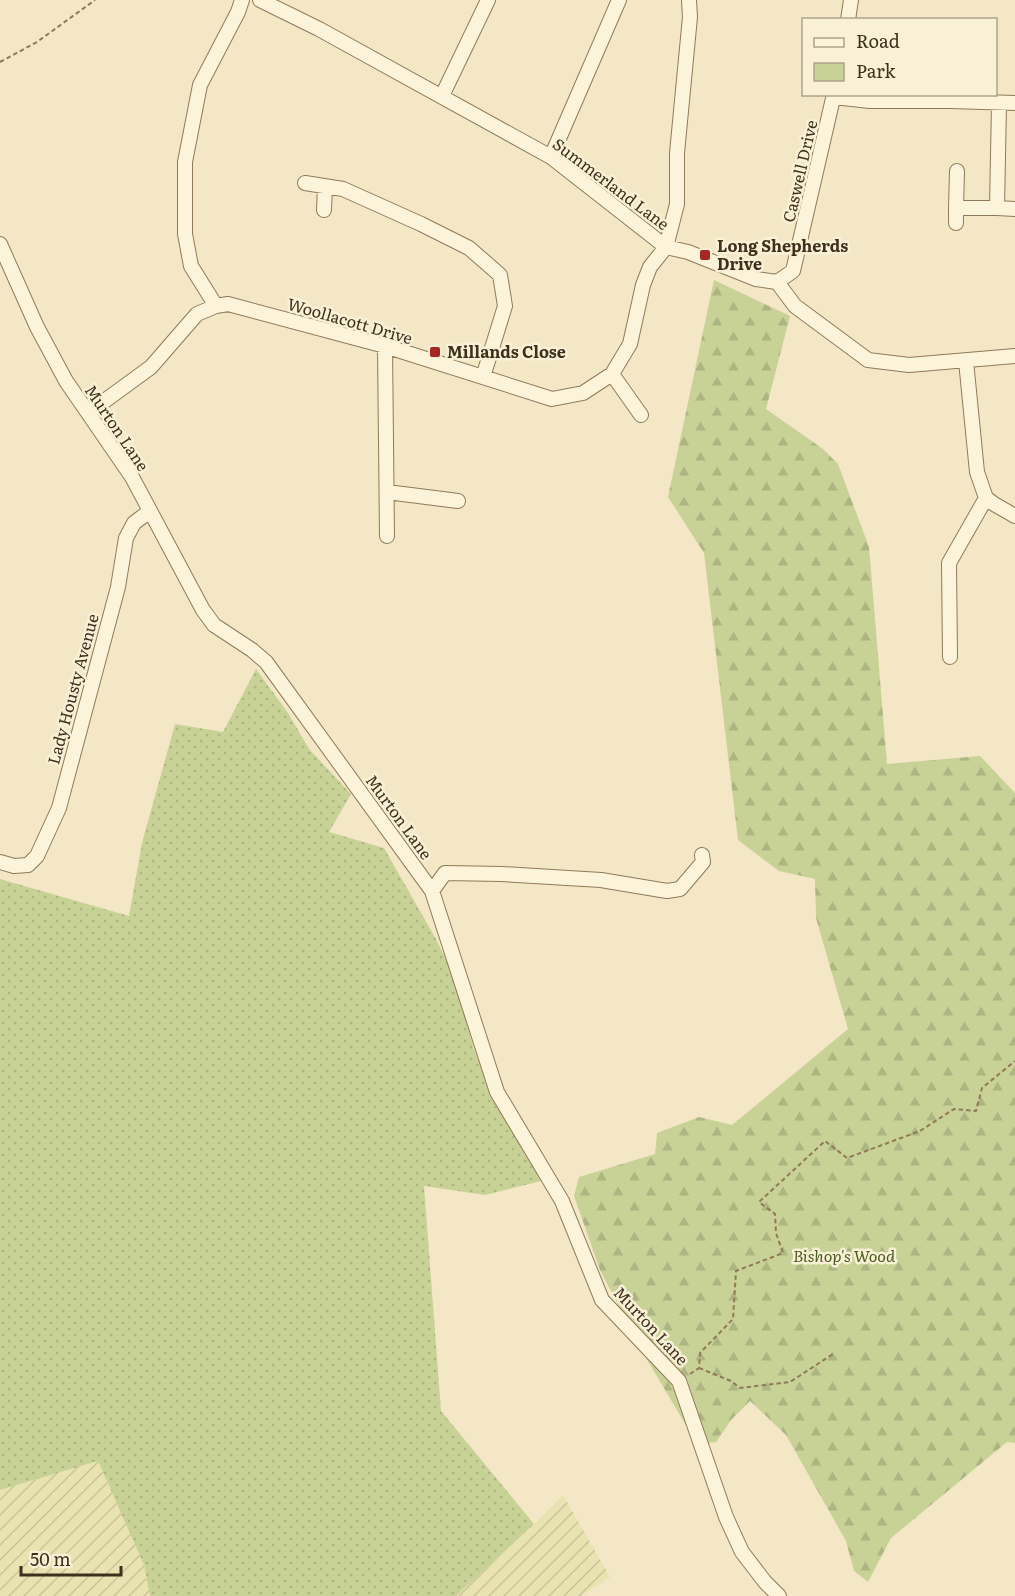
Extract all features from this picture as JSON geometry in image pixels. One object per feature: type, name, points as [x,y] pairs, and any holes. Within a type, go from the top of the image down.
[{"type":"street","points":[[88,412],[151,368],[197,314],[216,306],[191,266],[185,234],[185,162],[200,85],[242,0]]},
{"type":"street","name":"Summerland Lane","points":[[260,0],[319,29],[551,157],[666,247],[688,252],[756,279],[777,282]]},
{"type":"street","points":[[442,96],[488,0]]},
{"type":"street","points":[[551,157],[619,0]]},
{"type":"street","points":[[666,247],[676,204],[677,153],[690,17],[689,0]]},
{"type":"street","points":[[848,18],[851,0]]},
{"type":"street","points":[[834,96],[870,101],[1015,103]]},
{"type":"street","name":"Caswell Drive","points":[[777,282],[793,271],[834,96]]},
{"type":"street","points":[[997,208],[999,103]]},
{"type":"street","points":[[956,223],[957,171]]},
{"type":"street","points":[[304,183],[343,189],[421,224],[469,248],[500,275],[505,306],[483,377]]},
{"type":"street","points":[[324,210],[325,187]]},
{"type":"street","points":[[956,208],[1015,209]]},
{"type":"street","name":"Murton Lane","points":[[0,244],[37,327],[66,381],[132,477],[203,610],[214,625],[266,662],[432,891],[497,1092],[562,1201],[602,1300],[679,1381],[726,1516],[742,1552],[779,1596]]},
{"type":"street","name":"Woollacott Drive","points":[[216,306],[228,304],[385,346],[552,399],[584,393],[612,374],[630,344],[643,285],[650,267],[666,247]]},
{"type":"street","points":[[777,282],[795,306],[868,360],[909,365],[1015,356]]},
{"type":"street","points":[[385,346],[387,536]]},
{"type":"street","points":[[966,361],[977,471],[986,498],[1015,516]]},
{"type":"street","points":[[612,374],[641,415]]},
{"type":"street","points":[[387,492],[458,501]]},
{"type":"street","points":[[950,657],[950,563],[986,498]]},
{"type":"street","name":"Lady Housty Avenue","points":[[0,862],[14,866],[28,865],[37,856],[59,808],[117,586],[126,538],[134,523],[150,511]]},
{"type":"street","points":[[432,891],[445,873],[601,880],[667,891],[680,889],[703,862],[702,855]]},
{"type":"path","points":[[0,62],[37,42],[95,0]]},
{"type":"path","points":[[699,1368],[700,1353],[733,1319],[736,1271],[783,1253],[776,1233],[775,1214],[759,1202],[825,1141],[847,1158],[920,1131],[954,1109],[976,1111],[982,1088],[1015,1061]]},
{"type":"path","points":[[699,1368],[731,1381],[740,1389],[790,1382],[833,1354]]},
{"type":"path","points":[[679,1381],[699,1368]]},
{"type":"shaded area","points":[[98,1461],[144,1565],[150,1596],[0,1596],[0,1490]]},
{"type":"shaded area","points":[[563,1495],[610,1577],[581,1596],[456,1596],[534,1524]]},
{"type":"green space","name":"Bishop's Wood","points":[[714,280],[790,316],[766,409],[823,449],[838,464],[869,547],[887,764],[980,756],[1015,793],[1015,1443],[1007,1442],[891,1538],[868,1582],[854,1571],[846,1541],[786,1435],[750,1401],[731,1420],[716,1442],[697,1444],[642,1351],[600,1270],[574,1196],[579,1177],[655,1154],[657,1133],[699,1117],[732,1125],[848,1029],[816,918],[815,879],[779,871],[738,840],[704,553],[668,497]]},
{"type":"green space","points":[[256,669],[288,713],[309,749],[351,794],[329,832],[384,848],[436,939],[453,974],[474,1049],[493,1096],[541,1181],[485,1195],[424,1186],[441,1411],[534,1524],[456,1596],[150,1596],[144,1565],[98,1461],[0,1490],[0,879],[129,916],[142,843],[175,724],[223,732]]},
{"type":"place","name":"Long Shepherds Drive","points":[[705,255]]},
{"type":"place","name":"Millands Close","points":[[435,352]]}]
